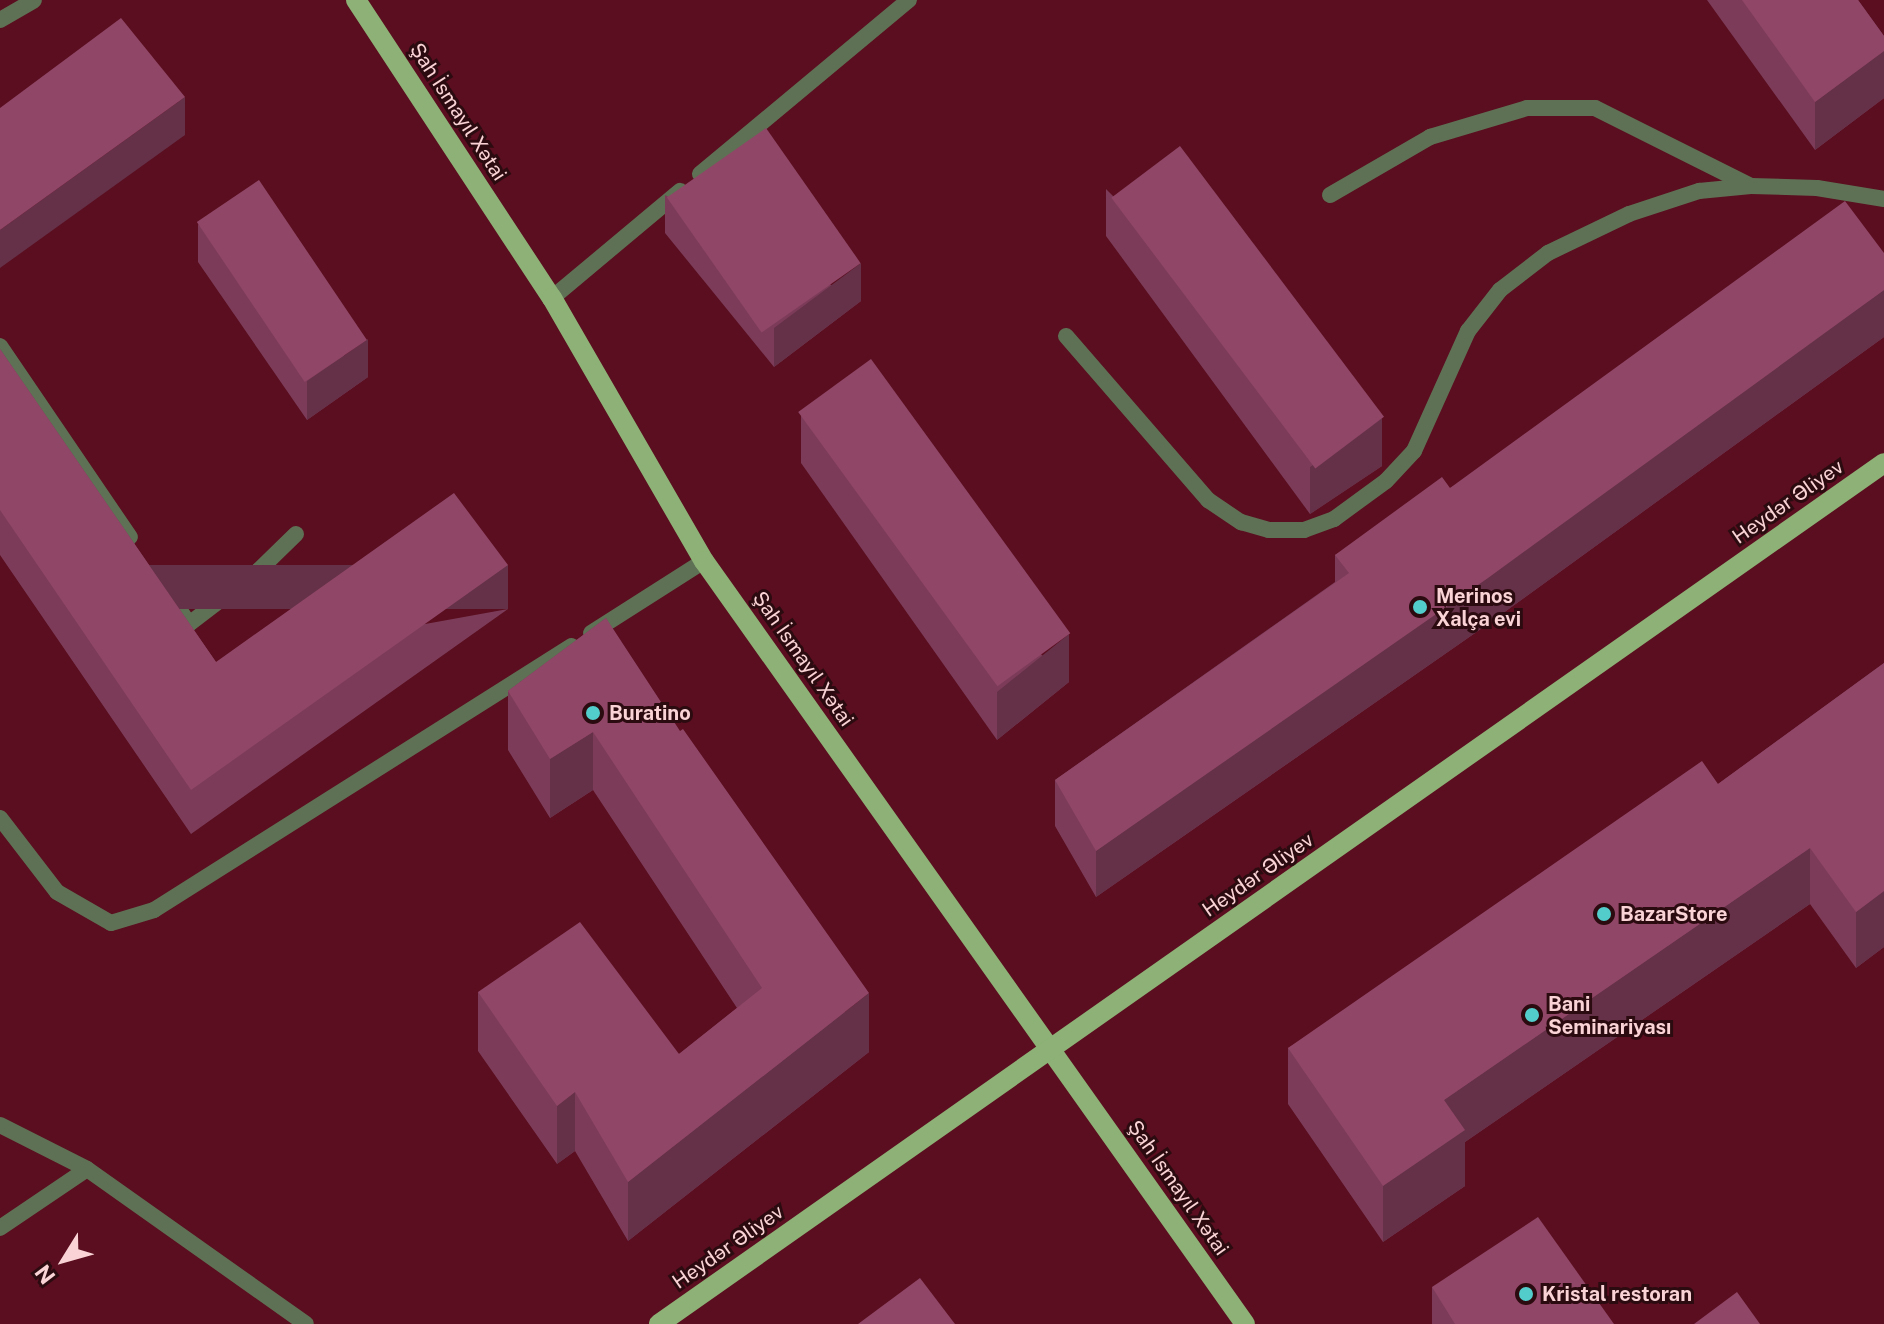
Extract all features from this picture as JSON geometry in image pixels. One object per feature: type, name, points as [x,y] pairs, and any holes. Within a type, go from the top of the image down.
[{"type":"main road","name":"Şah İsmayıl Xətai","points":[[356,0],[552,298],[704,561],[1245,1324]]},
{"type":"main road","name":"Heydər Əliyev","points":[[659,1324],[1884,463]]},
{"type":"street","points":[[0,20],[34,0]]},
{"type":"street","points":[[552,298],[909,0]]},
{"type":"street","points":[[1330,195],[1430,137],[1527,108],[1595,108],[1751,186]]},
{"type":"street","points":[[1066,336],[1208,500],[1241,522],[1269,530],[1304,530],[1334,519],[1386,481],[1414,451],[1468,331],[1500,290],[1548,253],[1629,214],[1699,191],[1751,186],[1817,188],[1884,199]]},
{"type":"street","points":[[0,346],[144,558]]},
{"type":"street","points":[[171,597],[189,624],[258,571],[296,534]]},
{"type":"street","points":[[0,818],[57,892],[111,923],[154,910],[704,561]]},
{"type":"street","points":[[0,1125],[87,1169],[306,1324]]},
{"type":"street","points":[[0,1228],[87,1169]]},
{"type":"building","points":[[1742,0],[1858,0],[1884,36],[1884,51],[1815,102]]},
{"type":"building","points":[[121,18],[185,97],[0,230],[0,108]]},
{"type":"building","points":[[766,128],[861,263],[762,333],[667,197]]},
{"type":"building","points":[[1180,146],[1384,417],[1315,468],[1111,198]]},
{"type":"building","points":[[259,180],[367,340],[305,382],[197,222]]},
{"type":"building","points":[[1845,201],[1884,253],[1884,290],[1488,578],[1096,851],[1055,780],[1349,573],[1335,555],[1442,477],[1450,488]]},
{"type":"building","points":[[0,349],[216,662],[454,493],[508,565],[191,790],[0,510]]},
{"type":"building","points":[[871,359],[1070,633],[997,686],[798,412]]},
{"type":"building","points":[[606,618],[680,731],[683,729],[869,993],[628,1182],[575,1092],[557,1106],[478,992],[580,922],[679,1054],[762,988],[593,732],[550,759],[508,691]]},
{"type":"building","points":[[1884,663],[1884,891],[1856,912],[1810,848],[1444,1100],[1465,1130],[1383,1186],[1288,1048],[1702,761],[1718,784]]},
{"type":"building","points":[[1538,1217],[1614,1324],[1455,1324],[1432,1287]]},
{"type":"building","points":[[920,1278],[955,1324],[858,1324]]},
{"type":"building","points":[[1737,1292],[1760,1324],[1694,1324]]},
{"type":"place","name":"Merinos Xalça evi","points":[[1420,607]]},
{"type":"place","name":"Buratino","points":[[593,713]]},
{"type":"place","name":"BazarStore","points":[[1604,914]]},
{"type":"place","name":"Bani Seminariyası","points":[[1532,1015]]},
{"type":"place","name":"Kristal restoran","points":[[1526,1294]]}]
